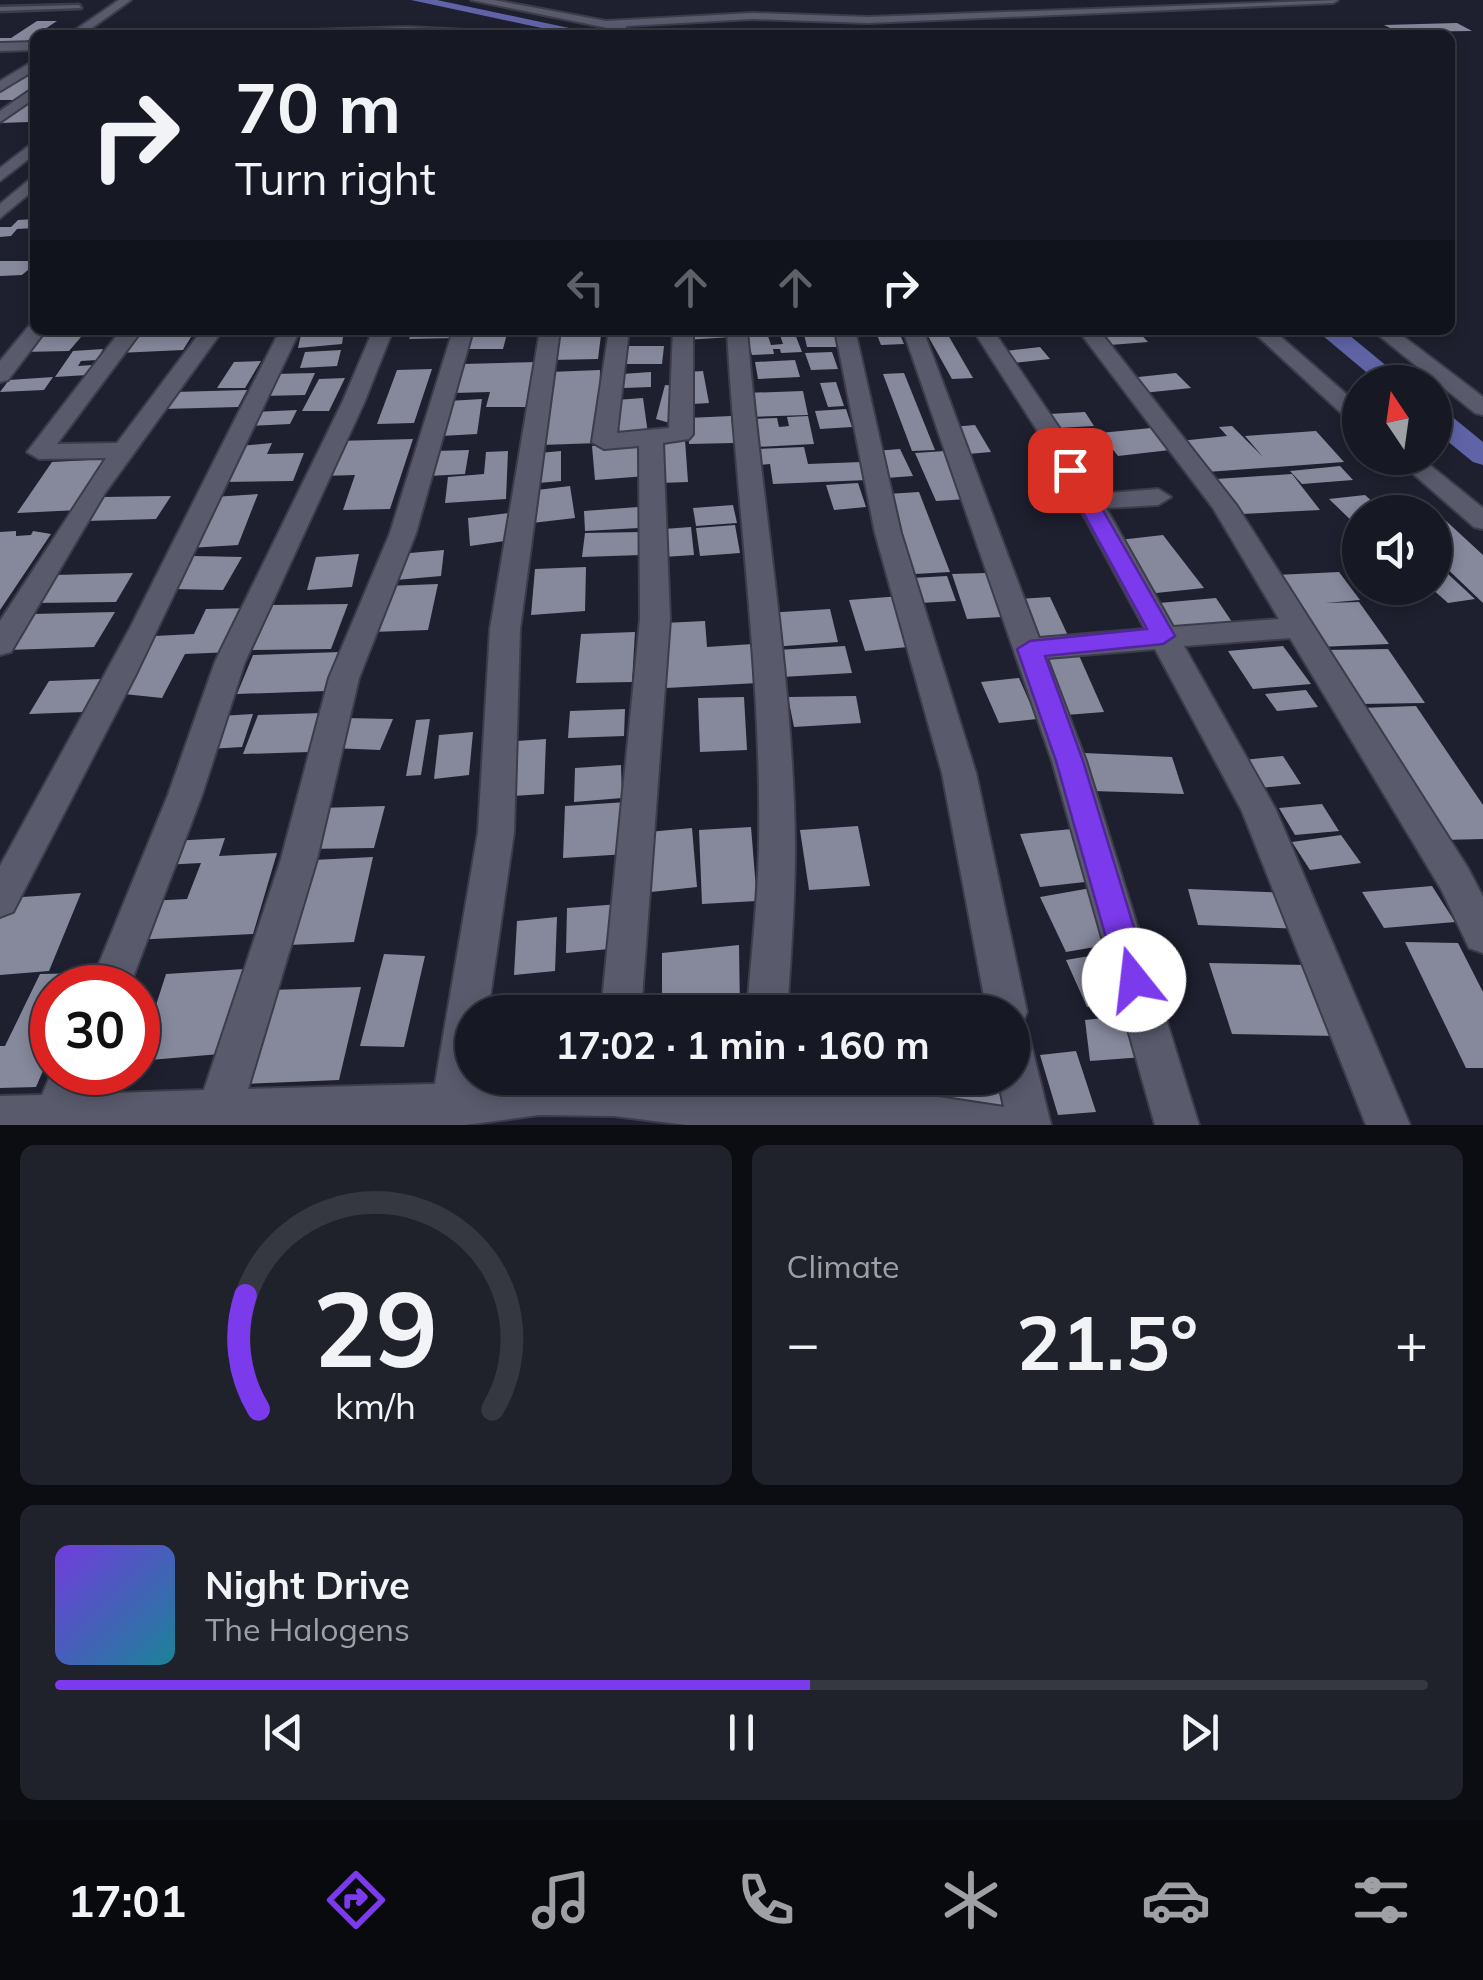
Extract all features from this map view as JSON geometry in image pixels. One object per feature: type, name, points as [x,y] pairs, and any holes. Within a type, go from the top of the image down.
[{"type":"street","points":[[81,30],[126,0]]},
{"type":"street","points":[[476,0],[638,30]]},
{"type":"street","points":[[607,24],[753,16],[868,20],[1333,0]]},
{"type":"street","points":[[0,47],[30,46]]},
{"type":"street","points":[[0,86],[30,67]]},
{"type":"street","points":[[0,118],[30,95]]},
{"type":"street","points":[[0,176],[30,150]]},
{"type":"street","points":[[0,213],[30,185]]},
{"type":"street","points":[[0,375],[32,335]]},
{"type":"street","points":[[124,450],[39,452],[128,335]]},
{"type":"street","points":[[0,645],[93,492],[209,335]]},
{"type":"street","points":[[0,901],[84,749],[250,402],[287,335]]},
{"type":"street","points":[[119,965],[185,795],[230,662],[353,404],[381,335]]},
{"type":"street","points":[[220,1112],[299,859],[344,678],[403,532],[462,335]]},
{"type":"street","points":[[453,1105],[496,832],[505,628],[549,335]]},
{"type":"street","points":[[619,335],[604,442],[682,434],[683,335]]},
{"type":"street","points":[[737,335],[766,648],[777,844],[768,995]]},
{"type":"street","points":[[846,335],[888,532],[959,773],[1003,995]]},
{"type":"street","points":[[915,335],[1070,761],[1177,1125]]},
{"type":"street","points":[[986,335],[1054,438],[1259,810],[1388,1125]]},
{"type":"street","points":[[1092,335],[1224,506],[1455,879],[1483,936]]},
{"type":"street","points":[[1267,335],[1342,402]]},
{"type":"street","points":[[1388,335],[1483,408]]},
{"type":"street","points":[[622,995],[655,618],[651,438]]},
{"type":"street","points":[[1428,475],[1483,521]]},
{"type":"street","points":[[1086,502],[1158,497]]},
{"type":"street","points":[[1030,649],[1299,627]]},
{"type":"street","points":[[0,1118],[453,1105],[540,1094],[760,1105],[993,1125]]},
{"type":"street","points":[[55,1117],[64,1095]]},
{"type":"street","points":[[1023,1095],[1029,1125]]},
{"type":"lane","points":[[0,8],[78,7]]},
{"type":"building","points":[[37,21],[57,21],[44,30],[30,30],[30,39],[24,43],[0,44],[0,38],[11,38]]},
{"type":"building","points":[[1457,23],[1472,31],[1394,30],[1384,25]]},
{"type":"building","points":[[30,72],[30,92],[21,100],[0,100],[0,92]]},
{"type":"building","points":[[26,101],[30,101],[29,122],[0,123]]},
{"type":"building","points":[[30,219],[30,228],[0,237],[0,227],[11,227],[18,220]]},
{"type":"building","points":[[0,261],[30,261],[30,268],[22,275],[0,276]]},
{"type":"building","points":[[37,335],[83,335],[69,351],[22,352]]},
{"type":"building","points":[[192,335],[183,350],[118,353],[129,337]]},
{"type":"building","points":[[210,335],[277,335],[276,336]]},
{"type":"building","points":[[301,335],[343,335],[342,344],[298,348]]},
{"type":"building","points":[[411,335],[456,335],[455,338],[409,339]]},
{"type":"building","points":[[473,335],[507,335],[503,349],[468,349]]},
{"type":"building","points":[[601,335],[598,359],[551,360],[555,336]]},
{"type":"building","points":[[686,335],[732,337],[685,340]]},
{"type":"building","points":[[780,335],[795,335],[802,352],[781,353],[780,349],[773,349],[774,354],[752,355],[747,337],[768,336],[771,345],[783,344]]},
{"type":"building","points":[[804,335],[836,335],[839,347],[807,347]]},
{"type":"building","points":[[877,335],[900,335],[904,344],[881,345]]},
{"type":"building","points":[[948,335],[973,378],[952,379],[928,336]]},
{"type":"building","points":[[1102,335],[1142,335],[1148,342],[1110,345]]},
{"type":"building","points":[[628,346],[664,346],[662,364],[625,364]]},
{"type":"building","points":[[1040,347],[1050,359],[1014,363],[1005,351]]},
{"type":"building","points":[[103,349],[97,360],[81,361],[78,366],[93,365],[87,375],[55,377],[73,351]]},
{"type":"building","points":[[341,350],[337,366],[300,368],[305,352]]},
{"type":"building","points":[[832,352],[838,369],[811,370],[805,353]]},
{"type":"building","points":[[795,360],[800,377],[758,379],[755,362]]},
{"type":"building","points":[[261,361],[245,388],[217,388],[234,362]]},
{"type":"building","points":[[537,362],[528,407],[486,407],[490,392],[453,393],[463,364]]},
{"type":"building","points":[[432,369],[414,423],[377,424],[397,370]]},
{"type":"building","points":[[600,370],[598,443],[542,445],[549,372]]},
{"type":"building","points":[[703,371],[709,403],[692,404],[687,372]]},
{"type":"building","points":[[651,372],[651,387],[623,388],[622,374]]},
{"type":"building","points":[[315,373],[305,395],[262,396],[273,374]]},
{"type":"building","points":[[904,373],[935,450],[912,451],[883,374]]},
{"type":"building","points":[[1176,373],[1191,388],[1143,393],[1129,378]]},
{"type":"building","points":[[53,377],[44,390],[0,392],[9,380]]},
{"type":"building","points":[[345,378],[329,411],[302,411],[319,379]]},
{"type":"building","points":[[836,382],[844,406],[828,407],[820,383]]},
{"type":"building","points":[[665,385],[676,386],[673,424],[656,419]]},
{"type":"building","points":[[247,390],[238,407],[163,409],[174,392]]},
{"type":"building","points":[[803,391],[808,415],[747,417],[744,393]]},
{"type":"building","points":[[643,398],[648,434],[620,436],[616,400]]},
{"type":"building","points":[[482,399],[477,434],[441,436],[448,401]]},
{"type":"building","points":[[846,409],[852,427],[820,429],[815,411]]},
{"type":"building","points":[[297,410],[290,424],[248,426],[254,412]]},
{"type":"building","points":[[1085,412],[1094,426],[1057,428],[1049,414]]},
{"type":"building","points":[[731,416],[734,443],[689,444],[688,418]]},
{"type":"building","points":[[808,416],[814,444],[755,447],[751,419],[777,418],[779,427],[789,426],[787,417]]},
{"type":"building","points":[[975,425],[991,452],[968,454],[952,427]]},
{"type":"building","points":[[1232,426],[1263,457],[1245,436],[1316,431],[1342,462],[1207,472],[1180,441],[1227,436],[1219,427]]},
{"type":"building","points":[[1151,428],[1170,450],[1118,456],[1100,433]]},
{"type":"building","points":[[1094,429],[1111,454],[1073,457],[1057,432]]},
{"type":"building","points":[[413,439],[390,509],[343,510],[355,475],[321,476],[336,441]]},
{"type":"building","points":[[685,440],[688,482],[660,483],[658,441]]},
{"type":"building","points":[[272,443],[267,454],[304,453],[293,481],[224,482],[239,446]]},
{"type":"building","points":[[641,443],[646,476],[595,480],[592,446]]},
{"type":"building","points":[[804,447],[808,464],[862,462],[867,480],[773,484],[770,464],[758,465],[756,449]]},
{"type":"building","points":[[900,449],[913,476],[886,478],[875,451]]},
{"type":"building","points":[[469,450],[465,474],[429,476],[435,451]]},
{"type":"building","points":[[508,451],[506,499],[445,503],[448,477],[484,474],[486,452]]},
{"type":"building","points":[[561,451],[561,481],[538,483],[539,453]]},
{"type":"building","points":[[945,451],[968,499],[936,501],[915,453]]},
{"type":"building","points":[[110,459],[79,510],[17,513],[52,462]]},
{"type":"building","points":[[1340,466],[1342,475],[1353,480],[1302,484],[1290,471]]},
{"type":"building","points":[[1292,474],[1320,510],[1242,514],[1216,479]]},
{"type":"building","points":[[858,483],[866,507],[834,510],[826,485]]},
{"type":"building","points":[[570,486],[575,518],[532,523],[529,491]]},
{"type":"building","points":[[919,492],[950,572],[915,574],[887,494]]},
{"type":"building","points":[[258,494],[238,545],[189,548],[213,497]]},
{"type":"building","points":[[171,496],[156,519],[86,521],[102,497]]},
{"type":"building","points":[[1342,498],[1342,512],[1329,499]]},
{"type":"building","points":[[733,505],[737,523],[696,526],[693,508]]},
{"type":"building","points":[[638,507],[639,528],[585,531],[584,511]]},
{"type":"building","points":[[509,513],[512,540],[470,546],[468,518]]},
{"type":"building","points":[[735,525],[740,553],[700,556],[696,528]]},
{"type":"building","points":[[1452,526],[1483,555],[1483,603],[1452,573]]},
{"type":"building","points":[[691,527],[694,555],[663,557],[664,529]]},
{"type":"building","points":[[16,531],[16,536],[31,535],[33,531],[51,534],[0,610],[0,532]]},
{"type":"building","points":[[642,532],[641,555],[582,557],[585,533]]},
{"type":"building","points":[[1163,535],[1204,588],[1156,593],[1119,540]]},
{"type":"building","points":[[444,550],[441,576],[396,580],[399,554]]},
{"type":"building","points":[[359,554],[352,587],[307,590],[316,557]]},
{"type":"building","points":[[193,556],[242,557],[223,590],[172,589]]},
{"type":"building","points":[[586,567],[585,611],[531,615],[535,569]]},
{"type":"building","points":[[1339,572],[1342,602],[1325,603],[1361,605],[1389,644],[1318,647],[1276,575]]},
{"type":"building","points":[[133,573],[116,602],[34,603],[54,575]]},
{"type":"building","points":[[986,573],[1002,617],[967,619],[952,574]]},
{"type":"building","points":[[947,576],[956,601],[920,603],[912,578]]},
{"type":"building","points":[[1452,578],[1475,599],[1452,602]]},
{"type":"building","points":[[438,584],[428,630],[372,632],[385,586]]},
{"type":"building","points":[[901,596],[919,646],[865,651],[849,600]]},
{"type":"building","points":[[1050,597],[1070,640],[1036,643],[1018,599]]},
{"type":"building","points":[[1216,598],[1236,628],[1177,633],[1159,603]]},
{"type":"building","points":[[348,604],[331,649],[252,650],[273,605]]},
{"type":"building","points":[[250,608],[232,652],[185,654],[162,698],[124,694],[154,636],[194,634],[206,609]]},
{"type":"building","points":[[830,609],[838,642],[772,647],[766,613]]},
{"type":"building","points":[[115,612],[94,647],[8,650],[32,614]]},
{"type":"building","points":[[705,621],[707,647],[753,644],[758,683],[666,688],[664,623]]},
{"type":"building","points":[[635,632],[632,682],[576,683],[581,634]]},
{"type":"building","points":[[845,646],[852,673],[782,677],[777,650]]},
{"type":"building","points":[[1283,646],[1311,684],[1253,689],[1228,651]]},
{"type":"building","points":[[1388,649],[1425,703],[1359,704],[1325,650]]},
{"type":"building","points":[[1077,651],[1104,712],[1066,715],[1040,653]]},
{"type":"building","points":[[340,652],[327,691],[237,694],[253,655]]},
{"type":"building","points":[[1019,678],[1037,719],[999,723],[981,682]]},
{"type":"building","points":[[101,679],[84,712],[29,714],[49,681]]},
{"type":"building","points":[[1306,690],[1318,707],[1277,711],[1265,694]]},
{"type":"building","points":[[856,696],[861,723],[794,727],[788,697]]},
{"type":"building","points":[[744,697],[747,750],[700,752],[698,698]]},
{"type":"building","points":[[1416,706],[1483,805],[1483,839],[1443,840],[1360,708]]},
{"type":"building","points":[[625,709],[624,736],[568,738],[570,711]]},
{"type":"building","points":[[323,713],[310,752],[243,754],[258,715]]},
{"type":"building","points":[[253,714],[242,747],[208,749],[220,716]]},
{"type":"building","points":[[345,718],[393,719],[380,750],[332,748]]},
{"type":"building","points":[[430,719],[421,775],[406,776],[416,720]]},
{"type":"building","points":[[473,732],[469,775],[434,779],[439,735]]},
{"type":"building","points":[[546,739],[544,794],[513,796],[517,741]]},
{"type":"building","points":[[1084,753],[1172,757],[1184,794],[1093,791]]},
{"type":"building","points":[[1283,756],[1301,784],[1260,788],[1243,760]]},
{"type":"building","points":[[621,765],[622,798],[574,802],[575,768]]},
{"type":"building","points":[[627,802],[627,854],[563,858],[565,806]]},
{"type":"building","points":[[1322,804],[1339,831],[1295,835],[1279,808]]},
{"type":"building","points":[[385,806],[374,848],[305,849],[319,808]]},
{"type":"building","points":[[858,826],[870,886],[809,890],[800,830]]},
{"type":"building","points":[[751,827],[757,901],[702,904],[699,830]]},
{"type":"building","points":[[692,828],[697,887],[651,892],[648,832]]},
{"type":"building","points":[[1072,829],[1094,881],[1040,887],[1020,834]]},
{"type":"building","points":[[1341,835],[1361,863],[1310,870],[1292,842]]},
{"type":"building","points":[[225,838],[219,856],[277,853],[253,934],[133,940],[148,901],[187,899],[201,863],[162,865],[172,841]]},
{"type":"building","points":[[373,857],[354,942],[289,945],[313,860]]},
{"type":"building","points":[[1432,886],[1455,922],[1384,928],[1362,892]]},
{"type":"building","points":[[1091,888],[1118,943],[1066,952],[1040,897]]},
{"type":"building","points":[[1188,889],[1291,893],[1305,929],[1198,925]]},
{"type":"building","points":[[81,893],[51,965],[30,965],[30,973],[0,975],[0,916],[8,898]]},
{"type":"building","points":[[620,904],[620,948],[566,953],[567,908]]},
{"type":"building","points":[[557,917],[555,971],[514,975],[517,921]]},
{"type":"building","points":[[1405,942],[1458,943],[1483,992],[1483,1068],[1466,1068]]},
{"type":"building","points":[[739,945],[740,995],[662,995],[662,953]]},
{"type":"building","points":[[1107,953],[1129,1000],[1087,1007],[1066,960]]},
{"type":"building","points":[[384,954],[425,956],[404,1047],[360,1046]]},
{"type":"building","points":[[1209,963],[1306,965],[1335,1036],[1232,1034]]},
{"type":"building","points":[[244,969],[220,1054],[160,1059],[160,993],[166,974]]},
{"type":"building","points":[[361,987],[339,1080],[241,1084],[270,990]]},
{"type":"building","points":[[30,995],[30,1087],[0,1088],[0,1046],[5,1046]]},
{"type":"building","points":[[1129,1015],[1144,1057],[1090,1061],[1085,1020]]},
{"type":"building","points":[[1076,1051],[1096,1112],[1058,1115],[1040,1055]]},
{"type":"building","points":[[713,1095],[742,1095],[742,1105]]},
{"type":"building","points":[[787,1095],[906,1095],[787,1101]]},
{"type":"building","points":[[941,1095],[1000,1095],[1002,1105],[945,1110]]},
{"type":"waterway","points":[[417,0],[570,30]]},
{"type":"waterway","points":[[1334,335],[1372,365]]},
{"type":"waterway","points":[[1452,431],[1483,456]]},
{"type":"route","points":[[1070,470],[1163,636],[1030,649],[1070,761],[1134,980]]}]
